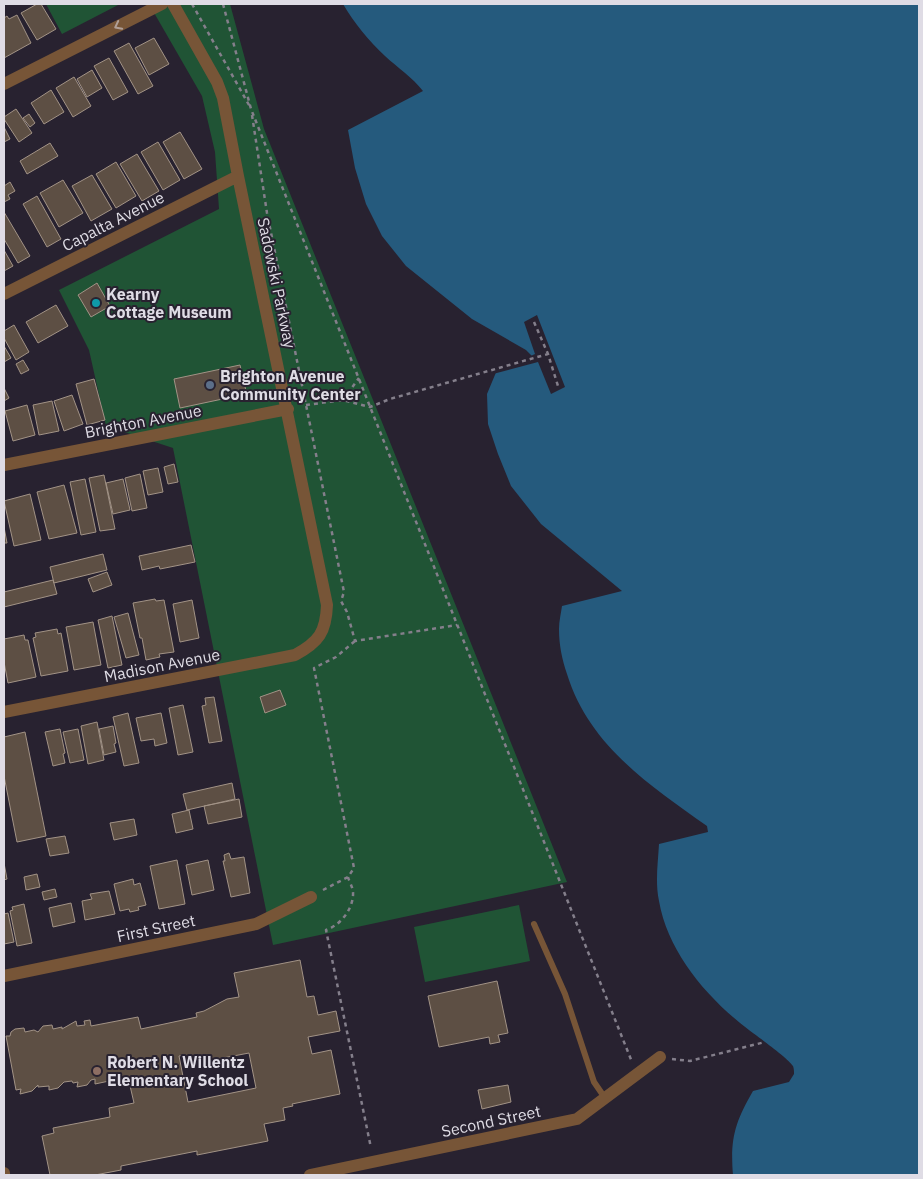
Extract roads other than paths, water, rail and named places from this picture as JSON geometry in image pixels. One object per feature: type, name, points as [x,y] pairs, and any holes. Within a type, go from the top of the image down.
[{"type":"street","points":[[4,84],[162,4]]},
{"type":"street","name":"Sadowski Parkway","points":[[173,4],[217,82],[223,98],[327,605],[327,622],[320,636]]},
{"type":"street","name":"Capalta Avenue","points":[[4,294],[238,176]]},
{"type":"street","name":"Brighton Avenue","points":[[4,465],[288,409]]},
{"type":"street","name":"Madison Avenue","points":[[4,712],[295,655],[307,649],[320,636]]},
{"type":"street","name":"First Street","points":[[4,976],[256,924],[311,897]]},
{"type":"street","name":"Second Street","points":[[310,1175],[577,1119],[660,1057]]},
{"type":"lane","points":[[534,924],[564,994],[594,1082],[605,1098]]},
{"type":"water","points":[[343,4],[919,4],[919,1175],[733,1175],[732,1151],[735,1131],[753,1091],[789,1082],[794,1074],[793,1066],[719,1004],[692,973],[671,939],[664,920],[657,887],[659,844],[708,832],[707,826],[643,779],[624,761],[590,722],[577,699],[565,668],[560,646],[559,626],[562,606],[622,591],[541,524],[511,486],[498,454],[488,424],[487,394],[497,370],[523,363],[532,356],[526,350],[472,319],[406,266],[382,236],[366,204],[355,168],[348,130],[423,91],[373,44]]},
{"type":"place","name":"Kearny Cottage Museum","points":[[96,303]]},
{"type":"place","name":"Brighton Avenue Community Center","points":[[210,385]]},
{"type":"place","name":"Robert N. Willentz Elementary School","points":[[97,1071]]}]
